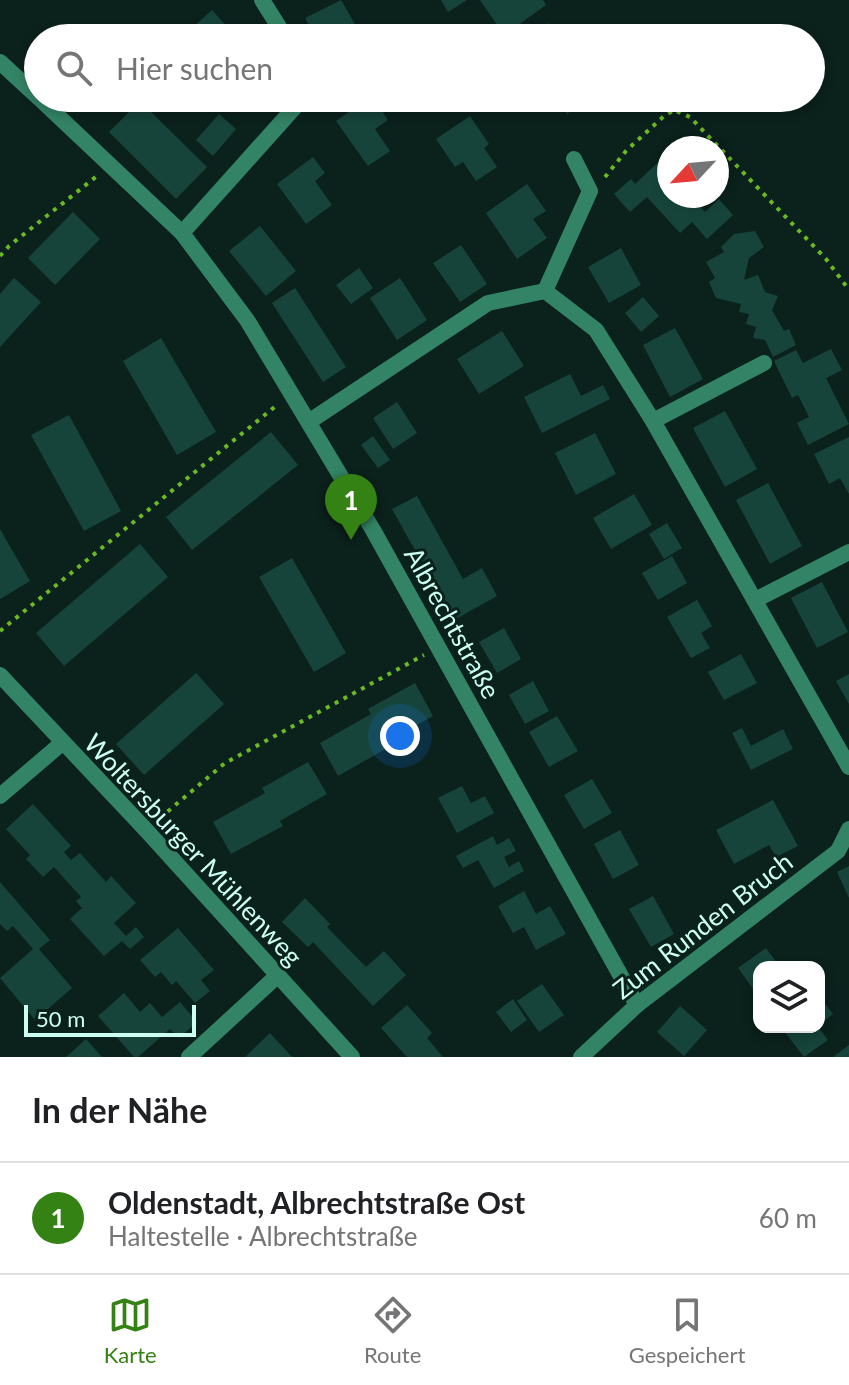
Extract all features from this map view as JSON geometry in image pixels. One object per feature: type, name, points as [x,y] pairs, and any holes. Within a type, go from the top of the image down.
[{"type":"street","points":[[262,0],[277,24]]},
{"type":"street","name":"Albrechtstraße","points":[[0,62],[24,85]]},
{"type":"street","name":"Albrechtstraße","points":[[53,112],[182,233],[247,320],[310,421],[637,1005]]},
{"type":"street","points":[[182,233],[290,112]]},
{"type":"street","points":[[545,291],[590,191],[574,159]]},
{"type":"street","points":[[310,421],[488,303],[545,291],[596,330],[653,421],[849,767]]},
{"type":"street","points":[[653,421],[764,363]]},
{"type":"street","points":[[755,600],[849,552]]},
{"type":"street","name":"Woltersburger Mühlenweg","points":[[0,675],[352,1057]]},
{"type":"street","points":[[0,796],[62,743]]},
{"type":"street","name":"Zum Runden Bruch","points":[[581,1057],[637,1005],[838,851],[849,829]]},
{"type":"street","points":[[189,1057],[277,976]]},
{"type":"path","points":[[590,191],[611,172],[626,151],[671,112]]},
{"type":"path","points":[[679,112],[690,117],[826,259],[849,290]]},
{"type":"path","points":[[0,256],[112,165]]},
{"type":"path","points":[[0,631],[292,392]]},
{"type":"path","points":[[146,830],[225,763],[438,647]]},
{"type":"building","points":[[341,0],[355,24],[308,24],[305,18]]},
{"type":"building","points":[[441,0],[467,0],[448,12]]},
{"type":"building","points":[[480,0],[543,0],[546,5],[519,24],[496,24]]},
{"type":"building","points":[[212,10],[224,24],[196,24]]},
{"type":"building","points":[[129,112],[151,112],[207,167],[176,199],[109,132]]},
{"type":"building","points":[[349,112],[383,112],[388,120],[375,129],[390,151],[368,166],[336,121]]},
{"type":"building","points":[[219,114],[236,129],[213,156],[196,140]]},
{"type":"building","points":[[470,116],[489,144],[484,148],[497,167],[476,181],[463,162],[455,167],[436,139]]},
{"type":"building","points":[[313,157],[325,173],[315,181],[332,205],[306,224],[277,184]]},
{"type":"building","points":[[657,163],[657,208],[647,197],[630,212],[614,194],[631,179],[635,184]]},
{"type":"building","points":[[527,184],[546,211],[533,219],[547,238],[517,259],[486,213]]},
{"type":"building","points":[[657,208],[701,208],[705,212],[709,208],[727,208],[733,215],[707,239],[692,222],[680,233]]},
{"type":"building","points":[[73,212],[100,239],[55,285],[28,258]]},
{"type":"building","points":[[260,226],[296,271],[266,296],[229,251]]},
{"type":"building","points":[[755,231],[764,247],[749,258],[744,280],[758,275],[765,292],[778,296],[772,310],[784,331],[789,329],[796,345],[773,357],[765,340],[753,338],[756,327],[746,324],[749,314],[739,312],[741,304],[716,298],[709,282],[715,278],[706,262],[724,252],[721,247],[734,234]]},
{"type":"building","points":[[461,245],[487,284],[460,302],[433,263]]},
{"type":"building","points":[[621,248],[641,285],[609,303],[588,267]]},
{"type":"building","points":[[359,268],[373,288],[351,304],[336,285]]},
{"type":"building","points":[[14,278],[41,302],[0,347],[0,294]]},
{"type":"building","points":[[400,278],[427,320],[397,340],[370,298]]},
{"type":"building","points":[[295,288],[346,367],[323,382],[272,303]]},
{"type":"building","points":[[643,297],[659,316],[641,332],[625,313]]},
{"type":"building","points":[[675,328],[703,379],[670,397],[643,345]]},
{"type":"building","points":[[502,331],[524,366],[479,394],[457,359]]},
{"type":"building","points":[[161,338],[216,432],[177,455],[123,361]]},
{"type":"building","points":[[831,349],[842,370],[826,378],[849,424],[808,445],[797,423],[809,417],[798,395],[792,398],[774,361],[796,350],[803,363]]},
{"type":"building","points":[[570,374],[581,396],[603,385],[610,399],[542,433],[524,397]]},
{"type":"building","points":[[397,402],[417,433],[393,449],[373,418]]},
{"type":"building","points":[[725,411],[757,469],[725,487],[693,428]]},
{"type":"building","points":[[69,415],[121,511],[84,531],[31,435]]},
{"type":"building","points":[[271,432],[298,465],[192,550],[166,517]]},
{"type":"building","points":[[595,433],[616,474],[576,495],[555,453]]},
{"type":"building","points":[[373,436],[390,460],[378,468],[361,445]]},
{"type":"building","points":[[849,437],[849,494],[840,478],[829,484],[814,454]]},
{"type":"building","points":[[768,483],[802,546],[770,564],[736,500]]},
{"type":"building","points":[[634,494],[652,525],[611,549],[593,518]]},
{"type":"building","points":[[417,496],[463,579],[482,568],[497,596],[454,620],[392,509]]},
{"type":"building","points":[[667,523],[682,548],[664,559],[649,534]]},
{"type":"building","points":[[0,529],[30,581],[0,599]]},
{"type":"building","points":[[140,544],[168,577],[64,666],[36,633]]},
{"type":"building","points":[[672,556],[687,583],[658,600],[642,573]]},
{"type":"building","points":[[292,558],[346,653],[314,672],[259,577]]},
{"type":"building","points":[[822,582],[848,632],[817,648],[791,598]]},
{"type":"building","points":[[697,600],[712,626],[701,633],[710,648],[691,658],[667,617]]},
{"type":"building","points":[[504,628],[521,659],[497,673],[479,642]]},
{"type":"building","points":[[741,654],[757,683],[724,700],[708,672]]},
{"type":"building","points":[[196,673],[224,704],[144,775],[116,744]]},
{"type":"building","points":[[849,674],[849,704],[836,681]]},
{"type":"building","points":[[533,681],[549,711],[525,724],[509,695]]},
{"type":"building","points":[[415,683],[433,716],[387,742],[389,747],[338,776],[320,743],[371,714],[368,709]]},
{"type":"building","points":[[557,716],[578,751],[549,767],[529,732]]},
{"type":"building","points":[[742,728],[751,746],[783,729],[793,749],[751,770],[732,733]]},
{"type":"building","points":[[308,762],[327,794],[280,821],[283,826],[231,854],[213,822],[265,793],[262,788]]},
{"type":"building","points":[[592,779],[612,813],[584,829],[564,795]]},
{"type":"building","points":[[462,786],[471,803],[485,796],[494,813],[457,833],[438,798]]},
{"type":"building","points":[[773,800],[798,846],[776,857],[769,845],[734,864],[716,830]]},
{"type":"building","points":[[33,804],[71,846],[64,852],[71,860],[80,853],[106,882],[111,876],[136,903],[114,923],[126,936],[136,927],[144,937],[130,949],[122,941],[104,956],[70,919],[82,908],[76,901],[81,897],[54,867],[43,877],[26,859],[30,855],[6,829]]},
{"type":"building","points":[[620,830],[639,865],[613,879],[594,844]]},
{"type":"building","points":[[493,836],[497,845],[509,838],[516,851],[504,857],[509,867],[519,861],[524,871],[494,888],[478,860],[463,868],[456,856]]},
{"type":"building","points":[[849,866],[849,898],[837,872]]},
{"type":"building","points":[[0,882],[50,940],[39,949],[72,988],[35,1020],[0,978],[33,949],[13,926],[7,931],[0,924]]},
{"type":"building","points":[[524,891],[536,914],[550,906],[566,934],[536,950],[524,927],[513,933],[498,906]]},
{"type":"building","points":[[653,896],[674,934],[651,947],[629,909]]},
{"type":"building","points":[[305,898],[330,924],[327,927],[366,967],[384,951],[406,975],[373,1006],[313,942],[308,947],[282,922]]},
{"type":"building","points":[[178,928],[214,970],[201,980],[210,991],[195,1003],[176,981],[172,985],[161,972],[155,977],[140,960]]},
{"type":"building","points":[[766,948],[776,961],[753,961],[753,989],[738,968]]},
{"type":"building","points":[[542,984],[564,1015],[539,1032],[517,1001]]},
{"type":"building","points":[[124,993],[140,1012],[150,1003],[162,1017],[180,1002],[197,1022],[179,1038],[170,1029],[138,1057],[134,1057],[98,1016]]},
{"type":"building","points":[[513,999],[527,1020],[511,1032],[496,1012]]},
{"type":"building","points":[[825,1004],[833,1014],[825,1020]]},
{"type":"building","points":[[407,1005],[432,1033],[427,1038],[443,1057],[407,1057],[381,1028]]},
{"type":"building","points":[[680,1006],[707,1030],[684,1056],[657,1032]]},
{"type":"building","points":[[270,1033],[292,1057],[245,1057]]},
{"type":"building","points":[[786,1033],[823,1033],[828,1040],[804,1057]]},
{"type":"building","points":[[86,1039],[102,1057],[66,1057]]},
{"type":"building","points":[[849,1045],[849,1057],[833,1057]]},
{"type":"place","name":"Oldenstadt, Albrechtstraße Ost","points":[[351,540]]}]
